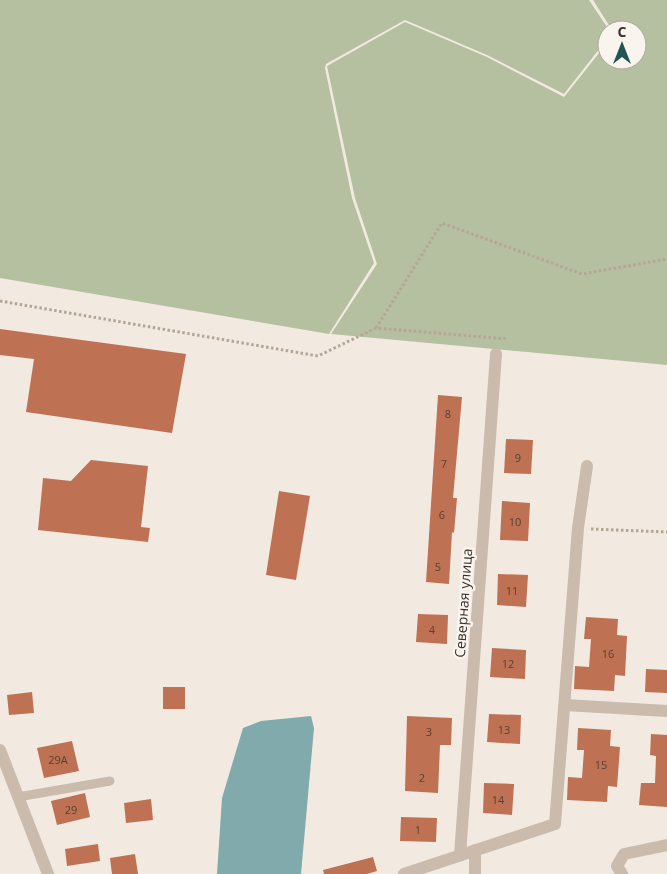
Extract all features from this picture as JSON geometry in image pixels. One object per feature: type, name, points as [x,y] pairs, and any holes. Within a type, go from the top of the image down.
[{"type":"street","name":"Северная улица","points":[[460,855],[496,354]]},
{"type":"street","points":[[404,874],[555,824],[578,528],[587,466]]},
{"type":"street","points":[[565,705],[667,711]]},
{"type":"street","points":[[0,750],[3,763],[48,874]]},
{"type":"street","points":[[622,874],[617,866],[624,854],[667,845]]},
{"type":"street","points":[[475,850],[476,874]]},
{"type":"lane","points":[[18,797],[110,781]]},
{"type":"path","points":[[376,328],[442,223],[582,274],[667,259]]},
{"type":"path","points":[[0,301],[318,356],[376,328],[508,338]]},
{"type":"path","points":[[578,528],[667,532]]},
{"type":"green space","points":[[0,0],[589,0],[602,20],[597,20],[597,52],[564,94],[487,55],[405,20],[326,64],[325,68],[352,198],[374,263],[329,334],[0,278]]},
{"type":"green space","points":[[593,0],[667,0],[667,365],[331,334],[377,264],[355,198],[327,66],[405,22],[487,57],[564,97],[597,56],[597,70],[647,70],[647,20],[606,20]]},
{"type":"water","points":[[311,716],[314,728],[301,874],[217,874],[222,798],[243,728],[261,721]]},
{"type":"building","points":[[0,329],[186,354],[172,433],[26,412],[34,359],[0,355]]},
{"type":"building","points":[[438,395],[462,397],[453,498],[457,498],[454,533],[452,532],[449,584],[426,582]]},
{"type":"building","points":[[506,439],[533,440],[531,474],[504,473]]},
{"type":"building","points":[[91,460],[148,466],[141,527],[150,528],[148,542],[38,530],[43,478],[71,481]]},
{"type":"building","points":[[279,491],[310,496],[296,580],[266,575]]},
{"type":"building","points":[[502,501],[530,503],[528,541],[500,540]]},
{"type":"building","points":[[498,574],[528,575],[526,607],[497,605]]},
{"type":"building","points":[[418,614],[448,615],[447,644],[416,642]]},
{"type":"building","points":[[586,617],[618,619],[617,635],[627,636],[625,676],[615,675],[614,691],[574,689],[575,666],[589,667],[591,639],[584,639]]},
{"type":"building","points":[[492,648],[526,650],[525,679],[490,677]]},
{"type":"building","points":[[646,669],[667,670],[667,693],[645,692]]},
{"type":"building","points":[[163,687],[185,687],[185,709],[163,709]]},
{"type":"building","points":[[32,692],[34,713],[9,715],[7,695]]},
{"type":"building","points":[[489,714],[521,715],[520,744],[487,742]]},
{"type":"building","points":[[407,716],[452,718],[451,745],[440,745],[438,793],[405,791]]},
{"type":"building","points":[[578,728],[611,730],[610,746],[620,747],[617,787],[608,786],[607,802],[567,800],[568,777],[582,778],[584,750],[577,750]]},
{"type":"building","points":[[651,734],[667,735],[667,807],[639,805],[641,783],[655,783],[656,756],[650,755]]},
{"type":"building","points":[[72,741],[79,771],[44,778],[37,748]]},
{"type":"building","points":[[484,783],[514,784],[512,815],[483,813]]},
{"type":"building","points":[[85,793],[90,817],[57,825],[51,801]]},
{"type":"building","points":[[151,799],[153,820],[126,823],[124,803]]},
{"type":"building","points":[[401,817],[437,818],[436,842],[400,841]]},
{"type":"building","points":[[98,844],[100,861],[67,866],[65,849]]},
{"type":"building","points":[[135,854],[138,874],[112,874],[110,858]]},
{"type":"building","points":[[373,857],[377,871],[367,874],[324,874],[323,870]]}]
